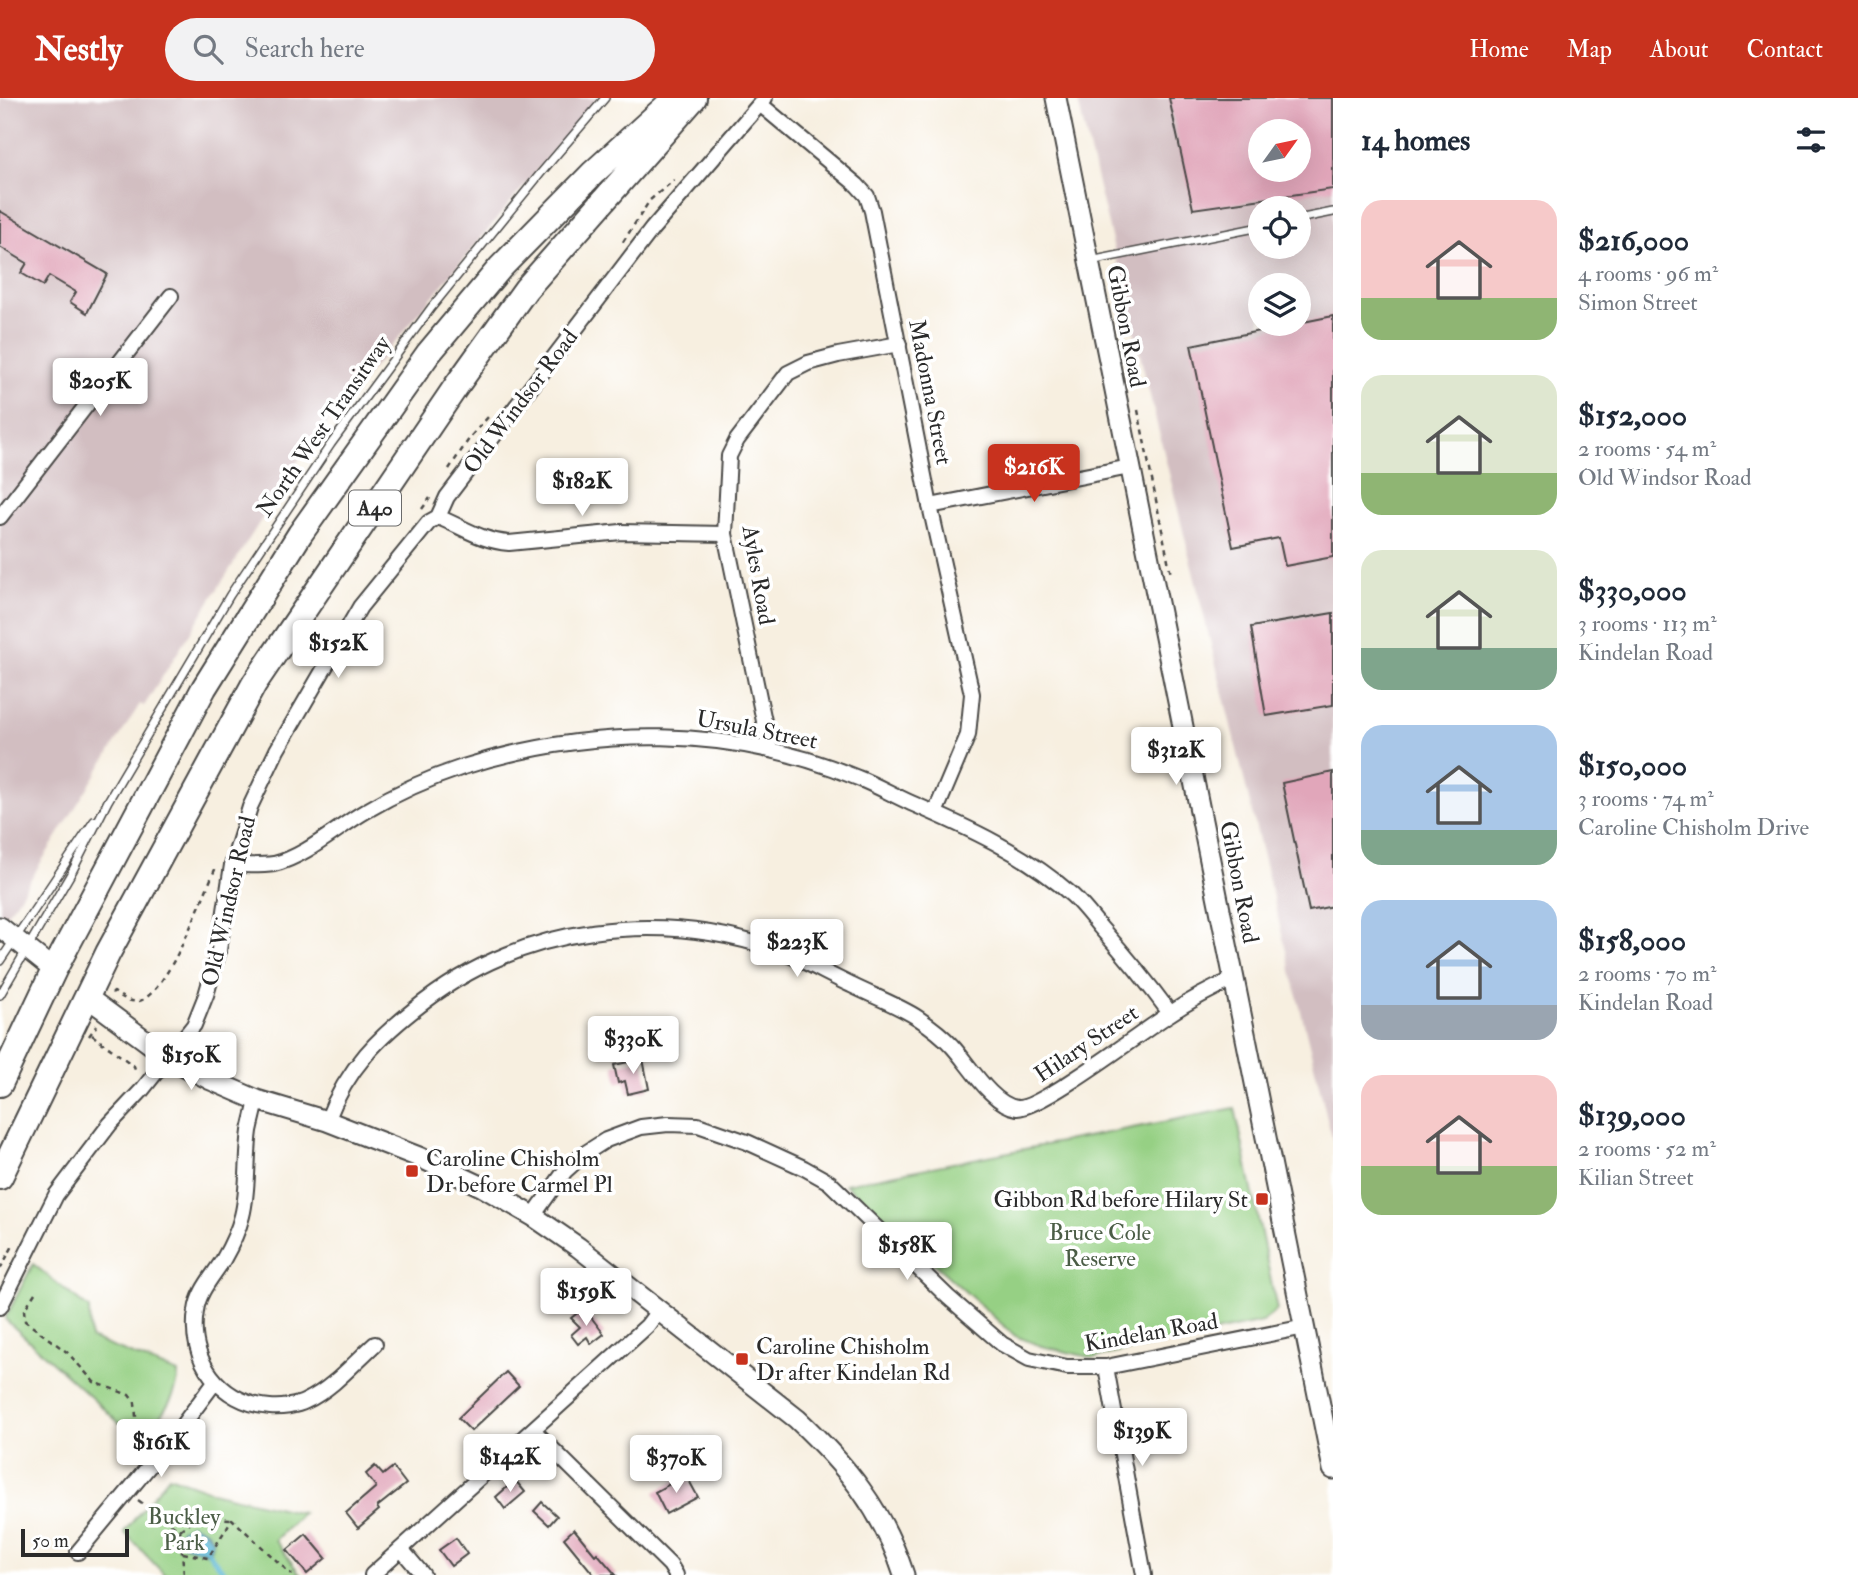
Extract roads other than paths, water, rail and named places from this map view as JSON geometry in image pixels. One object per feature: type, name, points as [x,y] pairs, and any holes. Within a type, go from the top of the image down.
[{"type":"highway","name":"A40","points":[[0,1084],[54,970],[204,688],[300,534],[428,354],[500,268],[593,173],[676,98]]},
{"type":"highway","name":"A40","points":[[0,1177],[108,953],[254,684],[457,385],[526,289],[694,98]]},
{"type":"highway","points":[[54,970],[87,997]]},
{"type":"street","name":"Gibbon Road","points":[[1056,98],[1333,1469]]},
{"type":"street","name":"Madonna Street","points":[[762,101],[867,196],[930,506],[972,694],[968,735],[934,813]]},
{"type":"street","name":"Old Windsor Road","points":[[0,1307],[56,1195],[110,1124],[188,1034],[206,995],[219,950],[232,865],[250,807],[276,750],[360,607],[429,522],[438,517],[447,497],[652,229],[762,101]]},
{"type":"street","points":[[0,517],[171,296]]},
{"type":"street","name":"Ayles Road","points":[[770,750],[725,534],[729,456],[737,440],[788,373],[808,363],[899,344]]},
{"type":"street","points":[[930,506],[1130,467]]},
{"type":"street","points":[[438,517],[471,534],[493,542],[509,543],[621,532],[725,534]]},
{"type":"street","name":"Ursula Street","points":[[232,865],[273,864],[292,857],[367,810],[417,785],[460,768],[542,746],[601,738],[656,736],[716,740],[770,750],[858,777],[992,841],[1035,866],[1073,896],[1140,972],[1170,1013]]},
{"type":"street","name":"Hilary Street","points":[[327,1121],[352,1070],[390,1029],[446,984],[481,965],[522,948],[563,936],[650,927],[698,931],[779,951],[918,1018],[951,1044],[996,1098],[1018,1108],[1044,1099],[1170,1013],[1234,979]]},
{"type":"street","points":[[14,938],[54,970]]},
{"type":"street","points":[[87,997],[168,1057],[211,1080],[257,1100],[327,1121],[443,1169],[533,1216],[578,1247],[797,1419],[826,1446],[854,1477],[876,1511],[904,1575]]},
{"type":"street","points":[[257,1100],[250,1130],[242,1215],[232,1245],[199,1297],[196,1310],[197,1349],[203,1367],[214,1383],[249,1404],[292,1406],[305,1402],[320,1392],[375,1343]]},
{"type":"street","name":"Kindelan Road","points":[[533,1216],[565,1171],[584,1154],[606,1140],[641,1127],[698,1125],[747,1142],[828,1182],[948,1297],[1002,1344],[1029,1359],[1083,1369],[1106,1367],[1305,1327]]},
{"type":"street","points":[[372,1575],[647,1326],[659,1310]]},
{"type":"street","points":[[1106,1367],[1144,1575]]},
{"type":"street","points":[[78,1552],[214,1383]]},
{"type":"street","points":[[533,1430],[670,1565],[676,1575]]},
{"type":"street","points":[[401,1549],[424,1575]]},
{"type":"lane","name":"North West Transitway","points":[[0,961],[108,801],[230,596],[331,443],[431,308],[605,98]]},
{"type":"lane","points":[[1311,216],[1333,212]]},
{"type":"lane","points":[[1089,261],[1248,229]]},
{"type":"lane","name":"North West Transitway","points":[[0,995],[14,938],[74,870],[108,801]]},
{"type":"water","points":[[191,1524],[206,1531],[213,1540],[209,1553],[182,1544],[180,1530]]},
{"type":"waterway","points":[[209,1553],[227,1575]]},
{"type":"place","name":"Caroline Chisholm Dr before Carmel Pl","points":[[412,1171]]},
{"type":"place","name":"Gibbon Rd before Hilary St","points":[[1262,1199]]},
{"type":"place","name":"Caroline Chisholm Dr after Kindelan Rd","points":[[742,1359]]},
{"type":"park label","name":"Bruce Cole Reserve","points":[[1100,1245]]},
{"type":"park label","name":"Buckley Park","points":[[184,1529]]}]
